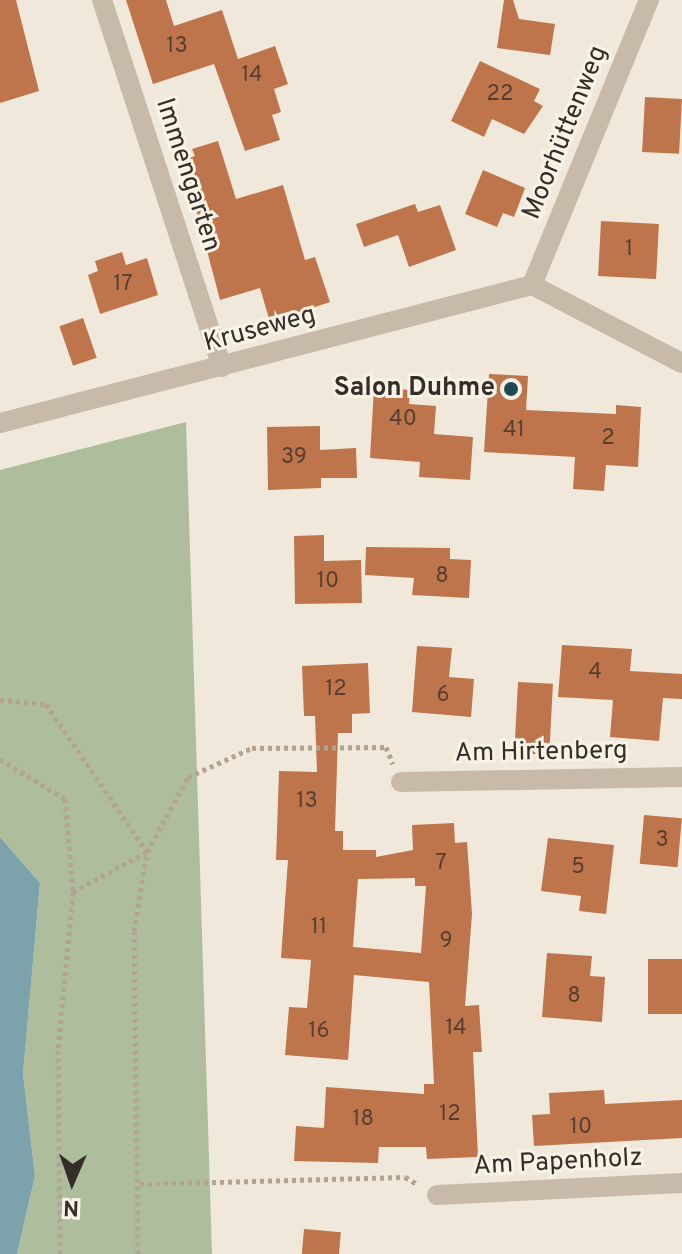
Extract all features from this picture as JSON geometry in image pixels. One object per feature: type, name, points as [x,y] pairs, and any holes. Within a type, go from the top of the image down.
[{"type":"street","name":"Immengarten","points":[[102,0],[222,367]]},
{"type":"street","name":"Moorhüttenweg","points":[[532,285],[649,0]]},
{"type":"street","name":"Kruseweg","points":[[0,423],[532,285]]},
{"type":"street","points":[[532,285],[682,363]]},
{"type":"street","name":"Am Hirtenberg","points":[[401,782],[682,777]]},
{"type":"street","name":"Am Papenholz","points":[[437,1195],[682,1183]]},
{"type":"path","points":[[0,700],[46,704],[147,852]]},
{"type":"path","points":[[138,1254],[140,1184],[134,931],[147,852],[188,777],[252,748],[386,747],[401,782]]},
{"type":"path","points":[[0,759],[65,799],[73,892],[58,1050],[60,1254]]},
{"type":"path","points":[[73,892],[147,852]]},
{"type":"path","points":[[140,1184],[405,1177],[437,1195]]},
{"type":"green space","points":[[186,422],[212,1254],[17,1254],[35,1176],[23,1074],[40,883],[0,837],[0,470]]},
{"type":"water","points":[[0,837],[40,883],[23,1074],[35,1176],[17,1254],[0,1254]]},
{"type":"building","points":[[0,0],[16,0],[39,91],[0,103]]},
{"type":"building","points":[[126,0],[166,0],[174,26],[222,10],[238,59],[275,46],[288,84],[274,89],[281,112],[272,115],[280,140],[245,151],[214,64],[153,84]]},
{"type":"building","points":[[504,0],[513,0],[519,19],[555,24],[550,55],[497,48]]},
{"type":"building","points":[[480,61],[540,89],[534,101],[543,106],[524,134],[492,119],[484,137],[451,121]]},
{"type":"building","points":[[645,97],[682,99],[679,154],[642,152]]},
{"type":"building","points":[[218,141],[236,199],[283,185],[305,260],[315,257],[330,302],[270,322],[260,288],[220,300],[183,160],[195,156],[192,149]]},
{"type":"building","points":[[483,170],[525,188],[514,217],[503,213],[497,227],[465,214]]},
{"type":"building","points":[[415,204],[418,212],[440,205],[456,250],[409,267],[398,235],[364,247],[356,224]]},
{"type":"building","points":[[601,221],[659,224],[656,279],[598,276]]},
{"type":"building","points":[[122,252],[126,265],[147,258],[158,295],[100,314],[88,275],[98,271],[95,261]]},
{"type":"building","points":[[83,318],[97,358],[73,366],[59,326]]},
{"type":"building","points":[[489,374],[528,376],[526,410],[616,414],[616,405],[641,407],[638,467],[606,465],[604,491],[573,489],[575,457],[484,452]]},
{"type":"building","points":[[374,387],[410,390],[409,404],[436,406],[434,434],[473,437],[470,480],[419,477],[420,462],[370,458]]},
{"type":"building","points":[[320,426],[320,450],[356,448],[357,478],[321,478],[321,488],[268,490],[267,427]]},
{"type":"building","points":[[324,535],[324,561],[361,560],[362,603],[295,604],[294,536]]},
{"type":"building","points":[[366,547],[450,548],[450,559],[471,560],[469,598],[412,595],[414,578],[365,575]]},
{"type":"building","points":[[562,645],[632,649],[630,671],[682,674],[682,699],[663,698],[659,741],[610,737],[613,700],[558,697]]},
{"type":"building","points":[[417,646],[452,648],[449,677],[474,679],[471,717],[412,712]]},
{"type":"building","points":[[368,663],[370,713],[352,714],[352,733],[338,733],[335,831],[343,831],[343,850],[376,850],[376,857],[413,850],[412,825],[454,823],[455,843],[467,842],[472,914],[465,1006],[479,1005],[482,1052],[473,1052],[478,1157],[427,1159],[426,1147],[379,1147],[378,1163],[294,1161],[296,1126],[324,1128],[326,1087],[424,1094],[424,1084],[434,1084],[429,982],[354,975],[348,1060],[285,1055],[289,1007],[307,1008],[311,960],[281,958],[288,860],[276,860],[279,771],[317,772],[315,716],[304,716],[302,666]],"holes":[[[415,878],[415,886],[426,886],[421,953],[353,947],[358,879]]]},
{"type":"building","points":[[518,682],[553,684],[549,755],[514,753]]},
{"type":"building","points":[[644,815],[682,818],[678,867],[640,864]]},
{"type":"building","points":[[548,838],[614,845],[606,914],[579,911],[581,896],[541,891]]},
{"type":"building","points":[[547,953],[592,956],[590,976],[605,977],[602,1022],[542,1017]]},
{"type":"building","points":[[648,959],[682,959],[682,1014],[648,1014]]},
{"type":"building","points":[[604,1090],[605,1104],[682,1100],[682,1138],[534,1146],[532,1115],[550,1114],[549,1093]]},
{"type":"building","points":[[304,1229],[341,1232],[339,1254],[302,1254]]},
{"type":"place","name":"Salon Duhme","points":[[511,389]]}]
